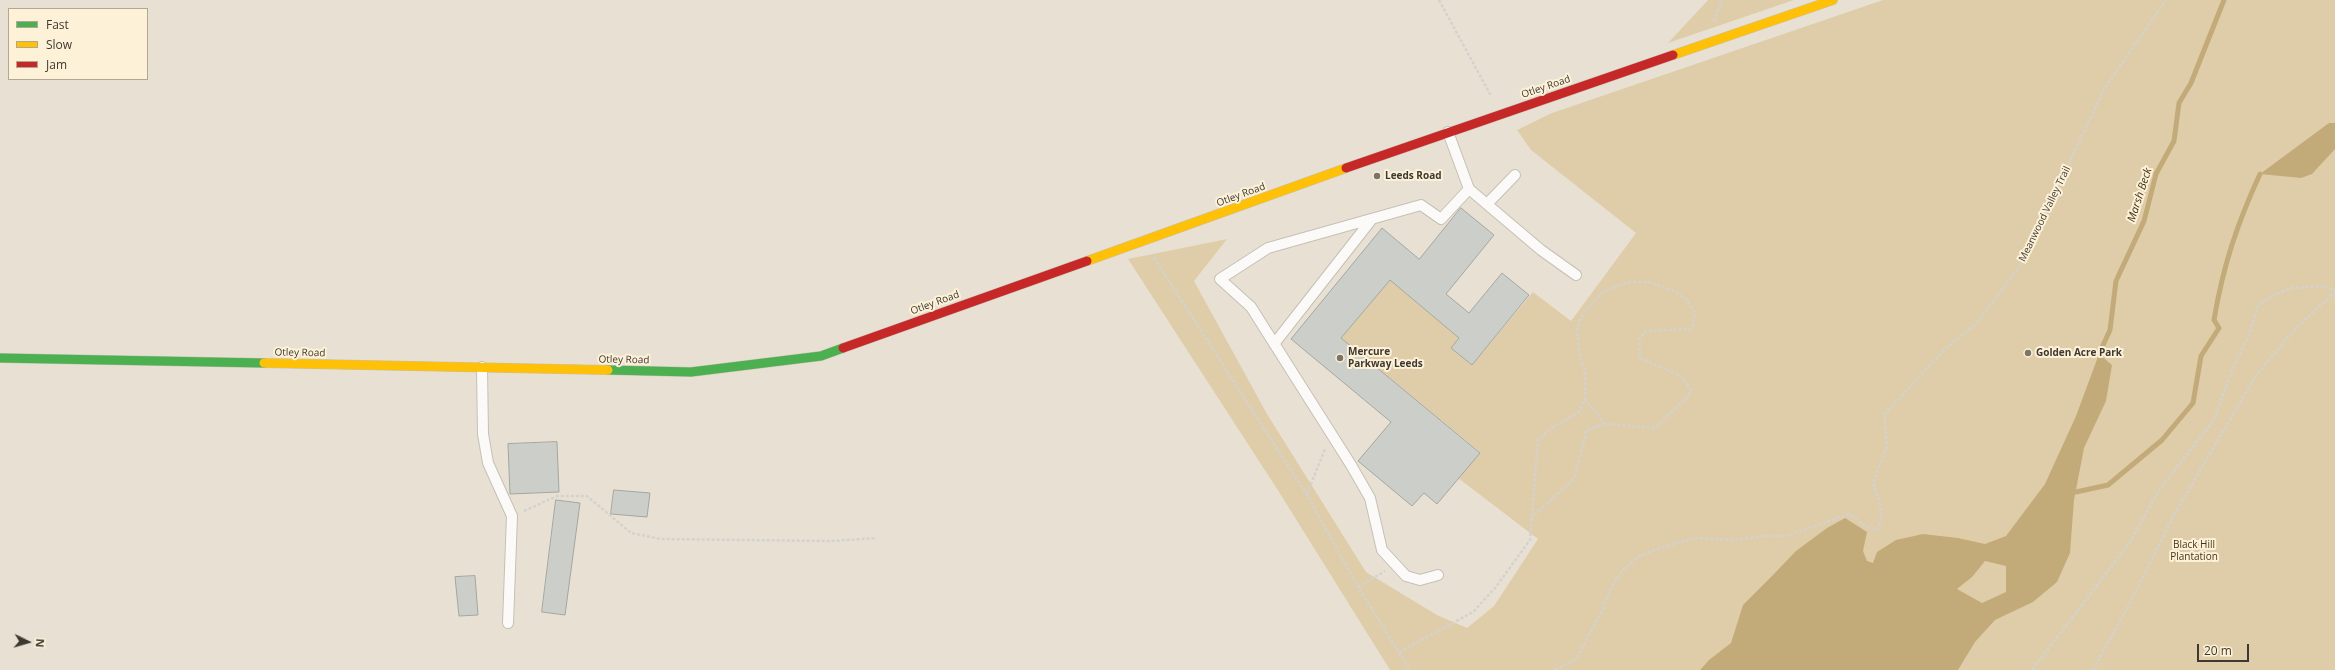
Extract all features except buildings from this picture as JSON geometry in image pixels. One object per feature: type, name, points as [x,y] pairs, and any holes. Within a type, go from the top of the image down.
[{"type":"highway","name":"Otley Road","points":[[0,358],[691,372],[821,356],[1448,132],[1833,0]]},
{"type":"lane","points":[[1448,132],[1469,189],[1541,250],[1576,276]]},
{"type":"lane","points":[[1487,204],[1515,175]]},
{"type":"lane","points":[[1438,575],[1420,580],[1406,576],[1382,550],[1370,498],[1336,441],[1251,307],[1220,279],[1268,248],[1421,205],[1440,219],[1469,189]]},
{"type":"lane","points":[[1274,344],[1372,219]]},
{"type":"lane","points":[[482,367],[483,434],[488,463],[505,495],[512,516],[508,624]]},
{"type":"path","points":[[1439,0],[1501,114]]},
{"type":"path","name":"Meanwood Valley Trail","points":[[1555,670],[1576,659],[1600,615],[1612,586],[1623,570],[1638,557],[1654,550],[1694,538],[1736,540],[1763,536],[1786,536],[1850,514],[1861,525],[1872,529],[1877,529],[1880,520],[1881,508],[1874,483],[1887,447],[1884,414],[1946,348],[1977,322],[2022,263],[2104,90],[2166,0]]},
{"type":"path","points":[[1142,241],[1307,495],[1358,587],[1410,670]]},
{"type":"path","points":[[1400,652],[1473,612],[1495,588],[1530,540],[1538,439],[1555,426],[1579,412],[1585,398],[1585,371],[1580,357],[1577,328],[1583,314],[1604,291],[1628,282],[1648,282],[1672,290],[1686,299],[1695,313],[1692,329],[1646,330],[1639,340],[1640,358],[1681,376],[1692,390],[1689,395],[1655,428],[1605,424],[1587,430],[1574,479],[1532,517]]},
{"type":"path","points":[[2032,670],[2130,542],[2159,490],[2214,420],[2230,375],[2249,335],[2258,306],[2273,295],[2292,288],[2320,286],[2335,291],[2294,331],[2255,377],[2174,515],[2130,603],[2093,670]]},
{"type":"path","points":[[1585,398],[1605,424]]},
{"type":"path","points":[[1307,495],[1324,450],[1336,441]]},
{"type":"path","points":[[512,516],[557,496],[587,496],[631,533],[661,539],[831,541],[877,538]]},
{"type":"path","points":[[1358,587],[1395,564]]},
{"type":"green space","points":[[1708,0],[1794,0],[1668,43]]},
{"type":"green space","name":"Golden Acre Park","points":[[1883,0],[2335,0],[2335,670],[1390,670],[1279,492],[1128,259],[1227,239],[1194,281],[1267,414],[1366,572],[1437,615],[1467,628],[1494,606],[1538,539],[1458,478],[1480,452],[1341,338],[1390,280],[1459,338],[1451,348],[1472,365],[1533,292],[1571,321],[1636,233],[1531,150],[1517,130],[1552,113]]},
{"type":"shaded area","points":[[2329,123],[2335,123],[2335,149],[2312,174],[2301,178],[2260,174]]},
{"type":"shaded area","points":[[2099,354],[2112,365],[2106,401],[2084,448],[2074,500],[2070,553],[2057,582],[2033,602],[1995,620],[1975,642],[1958,670],[1700,670],[1709,660],[1731,643],[1743,605],[1796,551],[1827,528],[1845,518],[1867,532],[1863,551],[1867,561],[1873,563],[1877,552],[1896,540],[1923,534],[1958,538],[1985,544],[2006,536],[2045,484],[2076,416]],"holes":[[[1985,561],[2006,566],[2006,592],[1982,603],[1957,589],[1972,577]]]},
{"type":"waterway","name":"Marsh Beck","points":[[2099,354],[2110,330],[2116,281],[2144,221],[2156,174],[2174,141],[2179,103],[2191,83],[2224,0]]},
{"type":"waterway","points":[[2076,492],[2108,485],[2162,440],[2193,403],[2201,356],[2219,328],[2214,320],[2226,263],[2244,210],[2260,174]]},
{"type":"traffic: fast","points":[[608,370],[691,372],[821,356],[843,348]]},
{"type":"traffic: fast","points":[[0,358],[264,363]]},
{"type":"traffic: slow","points":[[1673,55],[1833,0]]},
{"type":"traffic: slow","points":[[1087,261],[1346,168]]},
{"type":"traffic: slow","points":[[264,363],[608,370]]},
{"type":"traffic: jam","points":[[1346,168],[1673,55]]},
{"type":"traffic: jam","points":[[843,348],[1087,261]]},
{"type":"place","name":"Leeds Road","points":[[1377,176]]},
{"type":"place","name":"Golden Acre Park","points":[[2028,353]]},
{"type":"place","name":"Mercure Parkway Leeds","points":[[1340,358]]},
{"type":"park label","name":"Black Hill Plantation","points":[[2194,550]]}]
